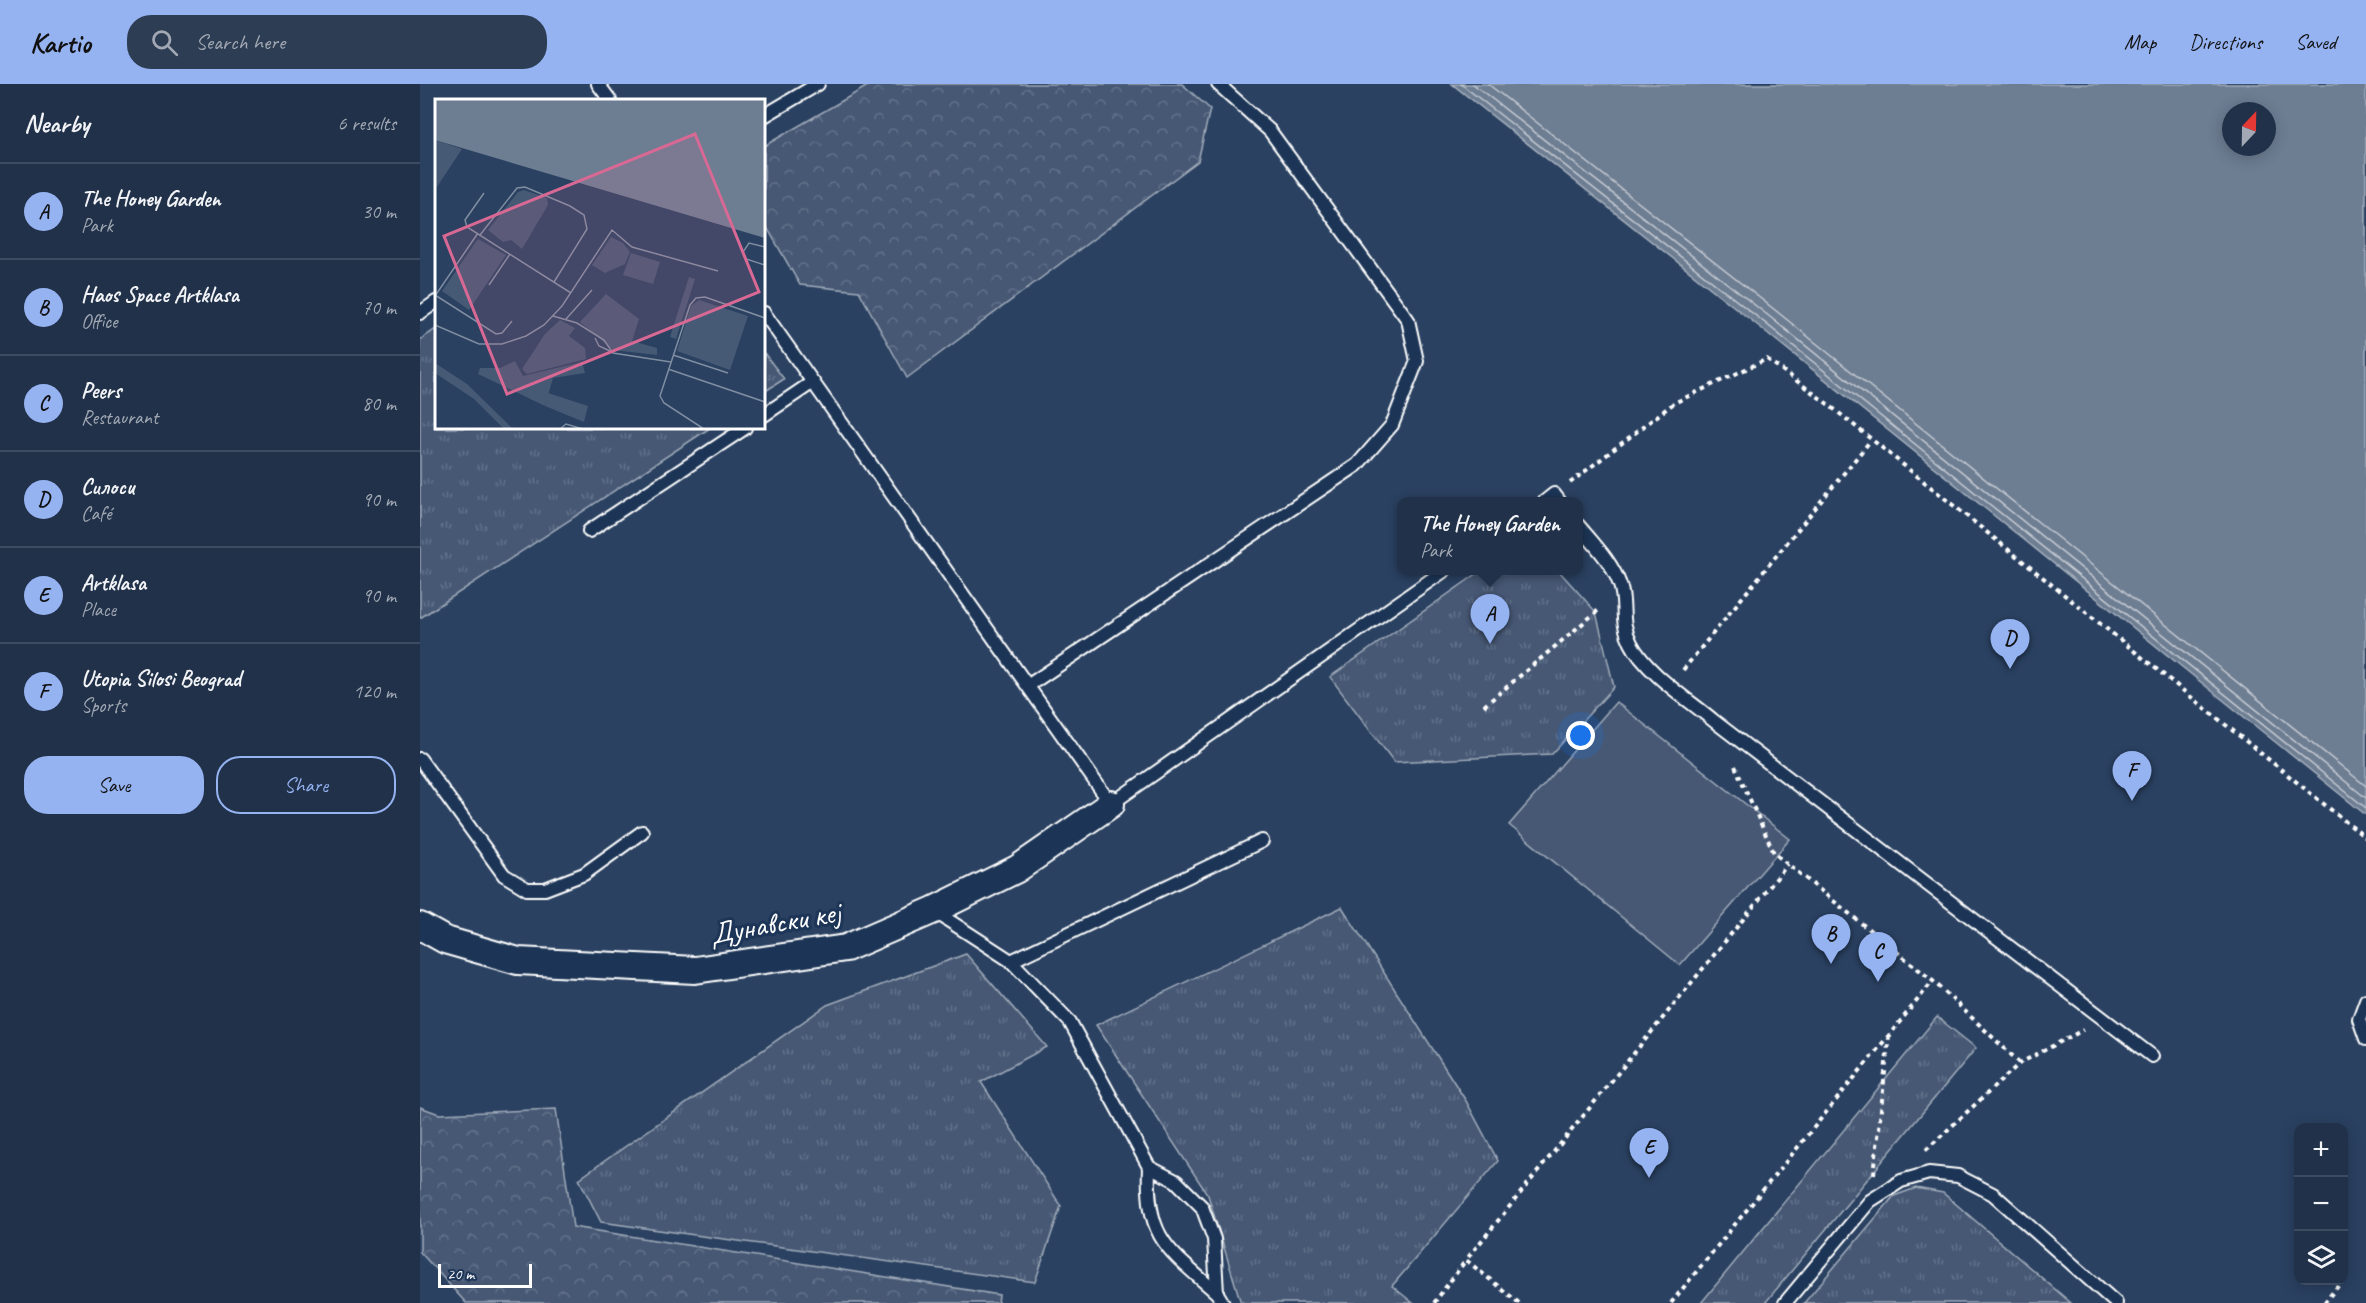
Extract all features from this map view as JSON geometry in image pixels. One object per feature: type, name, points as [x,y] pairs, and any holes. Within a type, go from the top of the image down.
[{"type":"street","name":"Дунавски кеј","points":[[420,926],[445,940],[518,962],[695,970],[846,948],[934,910],[1017,869],[1112,804]]},
{"type":"lane","points":[[598,84],[609,99]]},
{"type":"lane","points":[[765,115],[818,84]]},
{"type":"lane","points":[[1029,684],[1357,465],[1392,425],[1417,361],[1408,320],[1339,222],[1270,131],[1218,84]]},
{"type":"lane","points":[[420,313],[435,303]]},
{"type":"lane","points":[[765,314],[1112,804],[1438,575]]},
{"type":"lane","points":[[765,414],[813,382]]},
{"type":"lane","points":[[589,531],[743,429]]},
{"type":"lane","points":[[1583,531],[1611,564],[1621,589],[1623,623],[1632,644],[1645,664],[1714,721],[2152,1056]]},
{"type":"lane","points":[[420,759],[504,875],[527,889],[544,889],[584,874],[642,832]]},
{"type":"lane","points":[[1011,961],[1262,841]]},
{"type":"lane","points":[[934,910],[1011,961],[1070,1022],[1149,1167],[1148,1198],[1155,1229],[1173,1254],[1220,1298]]},
{"type":"lane","points":[[2366,1000],[2359,1019],[2366,1039]]},
{"type":"lane","points":[[1149,1167],[1176,1181],[1202,1207],[1214,1239],[1220,1298]]},
{"type":"lane","points":[[1785,1303],[1870,1201],[1901,1181],[1929,1173],[1958,1176],[1993,1194],[2116,1303]]},
{"type":"path","points":[[1556,497],[1674,403],[1767,359],[2366,838]]},
{"type":"path","points":[[1671,685],[1871,440]]},
{"type":"path","points":[[1484,706],[1621,589]]},
{"type":"path","points":[[1714,721],[1774,853],[1933,981],[2020,1063]]},
{"type":"path","points":[[1434,1303],[1466,1260],[1788,864]]},
{"type":"path","points":[[1671,1303],[1933,981]]},
{"type":"path","points":[[1923,1152],[2020,1063],[2092,1025],[2100,1014]]},
{"type":"path","points":[[1870,1201],[1890,1034]]},
{"type":"path","points":[[1466,1260],[1519,1303]]},
{"type":"path","points":[[2324,1303],[2339,1285]]},
{"type":"green space","points":[[871,84],[1182,84],[1210,109],[1198,161],[907,378],[859,291],[800,285],[765,224],[765,145]]},
{"type":"green space","points":[[435,330],[435,429],[708,429],[420,618],[420,340]]},
{"type":"green space","points":[[765,354],[784,379],[765,391]]},
{"type":"green space","points":[[1475,575],[1563,575],[1596,612],[1614,687],[1552,754],[1394,762],[1330,677]]},
{"type":"green space","points":[[1616,702],[1790,839],[1680,965],[1509,825]]},
{"type":"green space","points":[[1342,907],[1466,1101],[1498,1161],[1392,1286],[1413,1303],[1244,1303],[1240,1300],[1208,1195],[1096,1025]]},
{"type":"green space","points":[[966,954],[1047,1047],[981,1082],[1061,1206],[1035,1282],[601,1222],[579,1179],[827,1005]]},
{"type":"green space","points":[[1937,1017],[1976,1048],[1765,1303],[1701,1303]]},
{"type":"green space","points":[[420,1107],[439,1114],[556,1109],[573,1227],[999,1295],[998,1303],[466,1303],[420,1252]]},
{"type":"green space","points":[[1916,1188],[1943,1193],[2071,1303],[1804,1303],[1894,1196]]},
{"type":"water","points":[[1452,84],[2366,84],[2366,815],[1761,328]]},
{"type":"place","name":"The Honey Garden","points":[[1490,644]]},
{"type":"place","name":"Силоси","points":[[2010,669]]},
{"type":"place","name":"Utopia Silosi Beograd","points":[[2132,801]]},
{"type":"place","name":"Haos Space Artklasa","points":[[1831,964]]},
{"type":"place","name":"Peers","points":[[1878,982]]},
{"type":"place","name":"Artklasa","points":[[1649,1178]]}]
